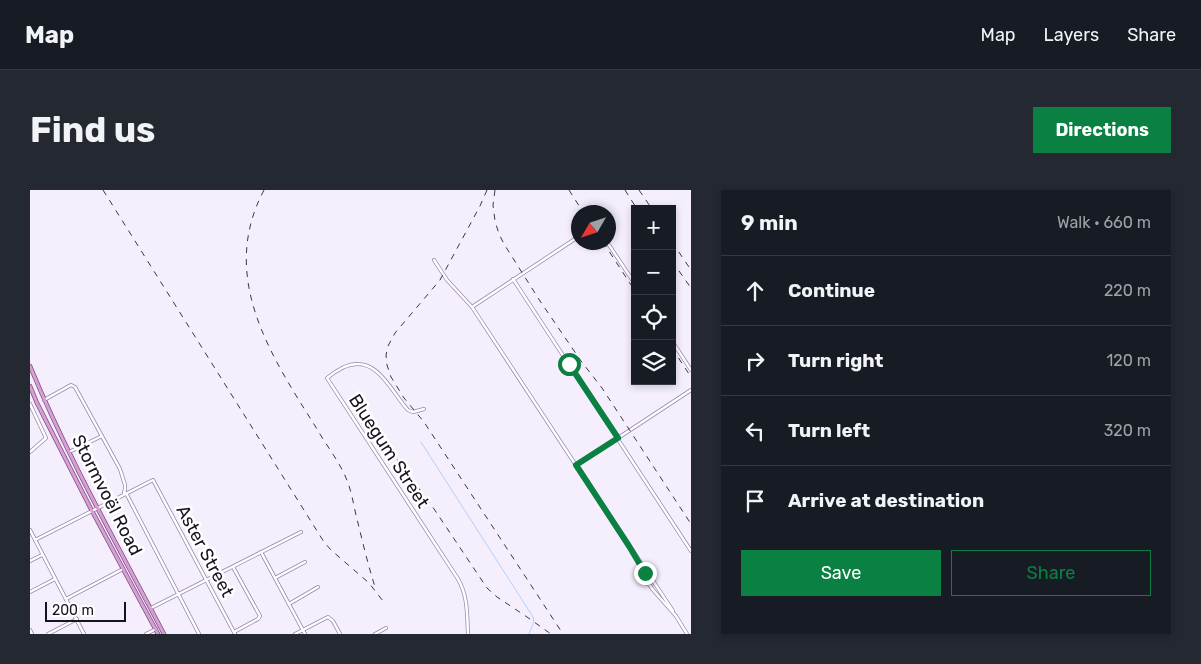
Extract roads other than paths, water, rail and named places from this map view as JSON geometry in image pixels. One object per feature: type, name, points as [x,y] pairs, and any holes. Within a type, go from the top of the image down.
[{"type":"main road","name":"Stormvoël Road","points":[[30,366],[69,452],[164,634]]},
{"type":"main road","name":"Stormvoël Road","points":[[30,386],[92,511],[158,634]]},
{"type":"street","points":[[472,306],[571,242]]},
{"type":"street","points":[[613,250],[631,278]]},
{"type":"street","points":[[434,260],[448,280],[472,306],[688,634]]},
{"type":"street","points":[[513,279],[691,551]]},
{"type":"street","points":[[676,348],[691,370]]},
{"type":"street","name":"Bluegum Street","points":[[424,409],[416,412],[406,408],[385,379],[368,366],[346,366],[327,378],[458,579],[464,591],[467,604],[468,634]]},
{"type":"street","points":[[44,400],[68,386],[73,385],[76,389],[120,469],[125,485],[125,494],[199,634]]},
{"type":"street","points":[[576,465],[691,390]]},
{"type":"street","points":[[30,404],[46,436],[45,440],[30,452]]},
{"type":"street","points":[[69,452],[102,436]]},
{"type":"street","name":"Aster Street","points":[[125,494],[153,480],[234,633]]},
{"type":"street","points":[[35,540],[125,494]]},
{"type":"street","points":[[30,530],[84,634]]},
{"type":"street","points":[[151,608],[301,532]]},
{"type":"street","points":[[261,552],[305,634]]},
{"type":"street","points":[[634,553],[652,590],[676,616]]},
{"type":"street","points":[[30,561],[42,555]]},
{"type":"street","points":[[275,578],[305,562]]},
{"type":"street","points":[[233,566],[260,616],[234,633]]},
{"type":"street","points":[[66,599],[123,569]]},
{"type":"street","points":[[30,592],[55,579]]},
{"type":"street","points":[[288,604],[318,588]]},
{"type":"street","points":[[295,634],[328,617],[333,621],[340,634]]},
{"type":"street","points":[[48,634],[77,619]]},
{"type":"street","points":[[375,634],[386,628]]},
{"type":"street","points":[[146,634],[156,629]]},
{"type":"street","points":[[30,630],[32,634]]},
{"type":"waterway","points":[[421,442],[533,617],[529,634]]},
{"type":"railway","points":[[103,190],[324,542],[369,583],[383,601]]},
{"type":"railway","points":[[264,190],[251,222],[246,254],[248,285],[256,315],[283,373],[346,478],[375,587]]},
{"type":"railway","points":[[487,190],[440,280],[395,333],[388,346],[386,355],[387,365],[391,377],[404,398],[424,422],[563,634]]},
{"type":"railway","points":[[495,190],[493,205],[495,221],[504,244],[540,301],[602,388],[691,524]]},
{"type":"railway","points":[[569,190],[579,205]]},
{"type":"railway","points":[[625,190],[634,205]]},
{"type":"railway","points":[[639,190],[649,205]]},
{"type":"railway","points":[[676,248],[691,270]]},
{"type":"railway","points":[[608,250],[631,285]]},
{"type":"railway","points":[[676,267],[691,288]]},
{"type":"railway","points":[[676,354],[691,377]]},
{"type":"railway","points":[[380,443],[394,455],[428,500],[487,588],[551,634]]}]
